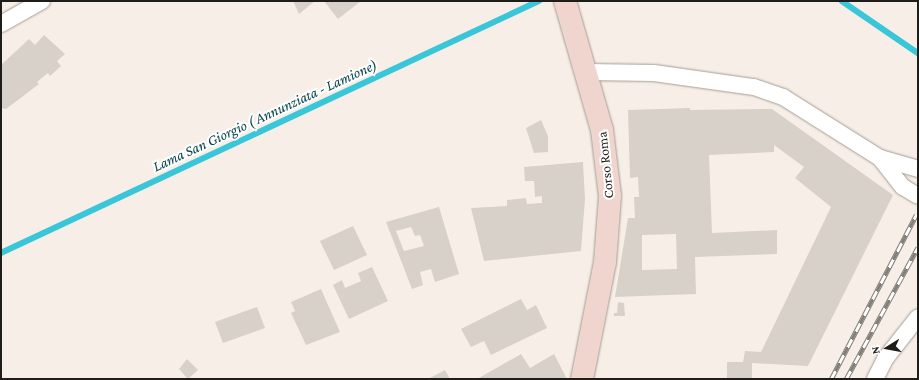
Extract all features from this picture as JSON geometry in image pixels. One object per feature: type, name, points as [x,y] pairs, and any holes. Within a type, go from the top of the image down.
[{"type":"main road","name":"Corso Roma","points":[[566,5],[587,72],[602,130],[610,196],[605,262],[582,379]]},
{"type":"street","points":[[1,24],[42,1]]},
{"type":"street","points":[[587,72],[654,73],[754,88],[783,97],[880,158],[918,169]]},
{"type":"street","points":[[880,158],[903,187],[918,196]]},
{"type":"street","points":[[875,379],[885,359],[918,317]]},
{"type":"building","points":[[293,1],[315,1],[299,14]]},
{"type":"building","points":[[324,1],[361,1],[338,19]]},
{"type":"building","points":[[44,35],[65,54],[57,61],[61,66],[50,76],[48,73],[37,82],[39,84],[6,109],[1,108],[1,65],[29,39],[35,45]]},
{"type":"building","points":[[690,108],[690,110],[772,109],[893,195],[808,366],[752,363],[752,379],[727,379],[727,362],[743,362],[745,351],[761,352],[831,207],[795,178],[804,167],[774,145],[774,152],[709,155],[712,233],[777,230],[777,254],[695,257],[696,294],[615,297],[628,218],[635,218],[634,197],[639,197],[638,177],[630,178],[628,110]],"holes":[[[676,234],[677,269],[642,270],[642,235]]]},
{"type":"building","points":[[541,120],[548,136],[548,152],[534,153],[526,128]]},
{"type":"building","points":[[583,162],[585,199],[581,251],[484,261],[471,208],[507,206],[507,200],[526,198],[527,204],[542,203],[542,196],[535,197],[534,181],[525,181],[524,167]]},
{"type":"building","points":[[439,207],[459,274],[435,282],[431,269],[420,272],[423,285],[412,289],[386,222]],"holes":[[[411,227],[415,236],[420,235],[424,246],[404,251],[396,231]]]},
{"type":"building","points":[[353,226],[367,255],[334,270],[320,241]]},
{"type":"building","points":[[372,267],[388,301],[349,319],[333,285],[342,280],[345,288],[361,281],[358,273]]},
{"type":"building","points":[[321,289],[340,332],[306,345],[291,313],[295,311],[291,302]]},
{"type":"building","points":[[521,299],[527,310],[536,305],[547,328],[491,355],[484,341],[471,347],[461,329]]},
{"type":"building","points":[[618,302],[624,303],[625,316],[614,316],[614,313],[617,313]]},
{"type":"building","points":[[257,307],[265,328],[223,343],[215,322]]},
{"type":"building","points":[[521,354],[530,368],[554,354],[567,379],[477,379]]},
{"type":"building","points":[[187,359],[198,370],[188,379],[179,369]]},
{"type":"building","points":[[445,370],[450,379],[428,379]]},
{"type":"waterway","name":"Lama San Giorgio ( Annunziata - Lamione)","points":[[1,253],[539,1]]},
{"type":"waterway","name":"Lama San Giorgio ( Annunziata - Lamione)","points":[[842,1],[918,53]]},
{"type":"railway","points":[[831,379],[916,215]]},
{"type":"railway","points":[[846,379],[918,247]]}]
